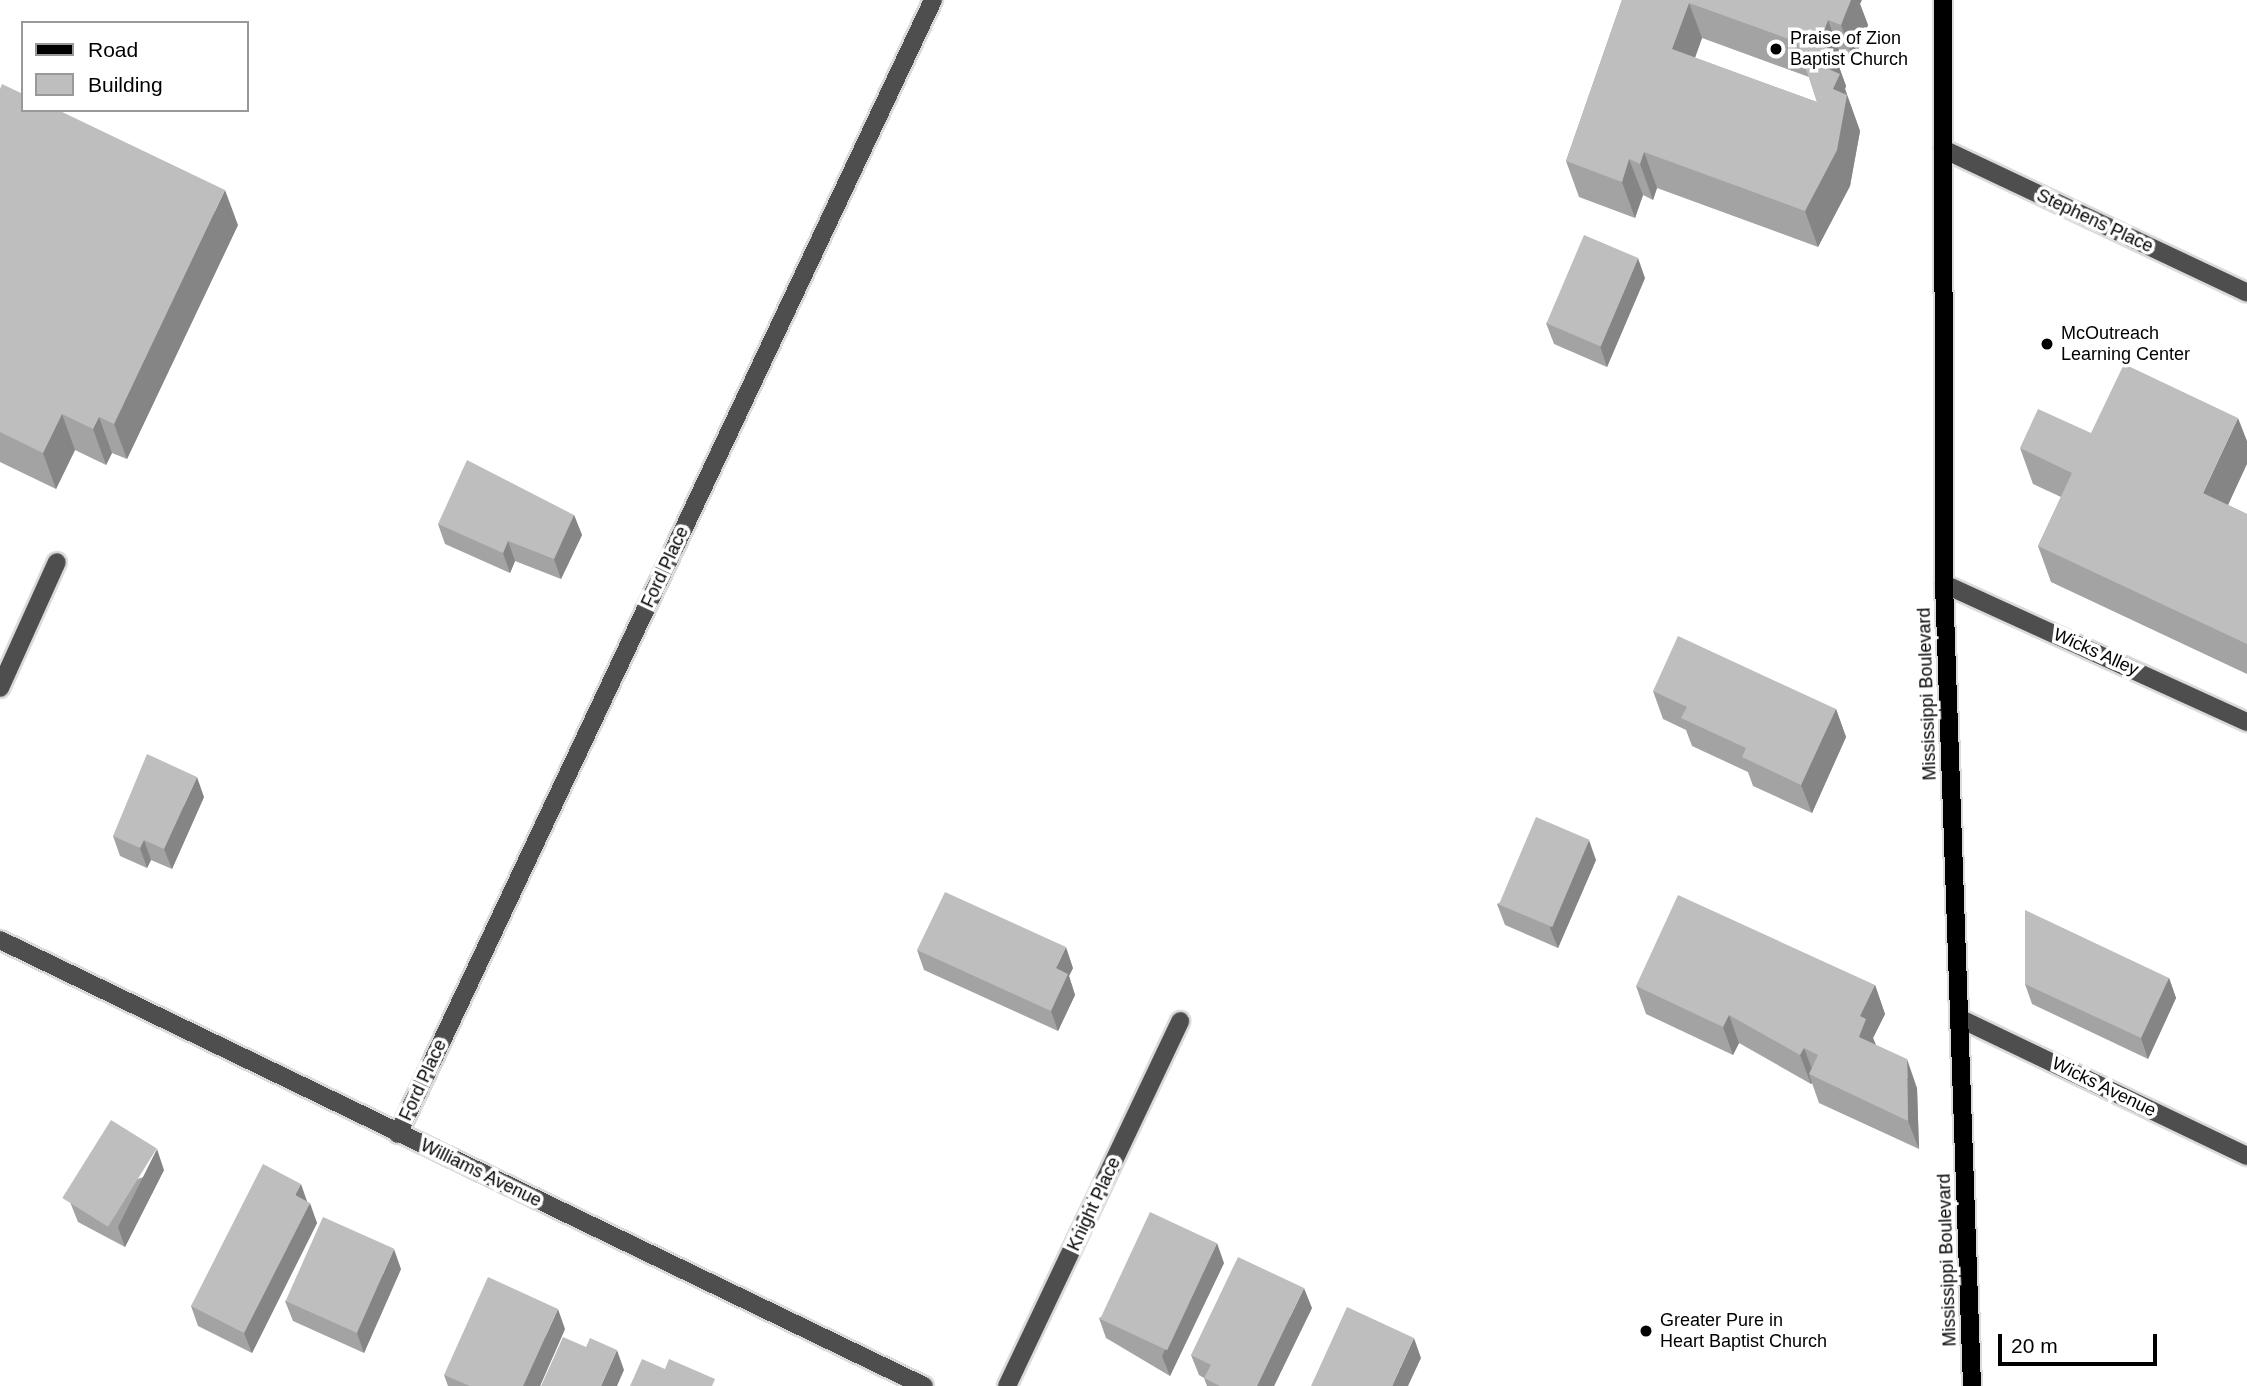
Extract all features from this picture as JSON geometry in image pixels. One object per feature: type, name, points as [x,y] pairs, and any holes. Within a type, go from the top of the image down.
[{"type":"main road","name":"Mississippi Boulevard","points":[[1944,0],[1944,584],[1972,1386]]},
{"type":"street","name":"Ford Place","points":[[398,1134],[933,0]]},
{"type":"street","name":"Stephens Place","points":[[1943,149],[2247,293]]},
{"type":"street","points":[[0,688],[57,562]]},
{"type":"street","name":"Wicks Alley","points":[[1944,584],[2247,722]]},
{"type":"street","name":"Williams Avenue","points":[[0,940],[924,1386]]},
{"type":"street","name":"Wicks Avenue","points":[[1961,1019],[2247,1156]]},
{"type":"street","name":"Knight Place","points":[[1007,1386],[1181,1021]]},
{"type":"building","points":[[1622,0],[1851,0],[1841,25],[1828,20],[1819,45],[1833,50],[1826,68],[1840,74],[1833,89],[1847,95],[1837,150],[1805,211],[1644,152],[1640,164],[1629,159],[1622,182],[1566,161]],"holes":[[[1689,3],[1797,42],[1817,102],[1672,49]]]},
{"type":"building","points":[[2,84],[21,93],[21,112],[62,112],[225,190],[114,424],[99,417],[93,429],[62,414],[43,453],[0,432]]},
{"type":"building","points":[[1584,235],[1638,258],[1601,346],[1546,323]]},
{"type":"building","points":[[2124,364],[2238,418],[2203,493],[2247,514],[2247,644],[2038,546],[2072,473],[2020,448],[2038,409],[2091,433]]},
{"type":"building","points":[[467,460],[574,515],[554,559],[508,541],[503,553],[438,524]]},
{"type":"building","points":[[1678,636],[1836,709],[1801,785],[1742,757],[1746,748],[1681,718],[1687,707],[1653,691]]},
{"type":"building","points":[[147,754],[197,777],[164,849],[144,840],[140,848],[113,836]]},
{"type":"building","points":[[1536,817],[1589,840],[1552,927],[1499,904]]},
{"type":"building","points":[[945,892],[1066,947],[1056,968],[1068,974],[1051,1011],[917,950]]},
{"type":"building","points":[[1678,895],[1875,985],[1860,1016],[1866,1019],[1859,1037],[1907,1059],[1908,1121],[1809,1074],[1818,1055],[1804,1048],[1800,1055],[1729,1015],[1723,1027],[1636,986]]},
{"type":"building","points":[[2025,910],[2169,978],[2141,1038],[2025,984]]},
{"type":"building","points":[[111,1120],[157,1149],[108,1227],[62,1198]]},
{"type":"building","points":[[263,1164],[301,1184],[295,1195],[310,1203],[244,1333],[191,1306]]},
{"type":"building","points":[[1150,1212],[1217,1243],[1167,1350],[1100,1319]]},
{"type":"building","points":[[323,1217],[394,1249],[357,1333],[286,1301]]},
{"type":"building","points":[[1238,1257],[1304,1288],[1257,1386],[1220,1386],[1204,1378],[1211,1365],[1191,1355]]},
{"type":"building","points":[[488,1277],[558,1309],[523,1386],[470,1386],[444,1375]]},
{"type":"building","points":[[1347,1307],[1414,1338],[1392,1386],[1311,1386]]},
{"type":"building","points":[[563,1337],[586,1347],[590,1338],[617,1350],[601,1386],[541,1386]]},
{"type":"building","points":[[642,1359],[665,1369],[669,1359],[715,1379],[712,1386],[630,1386]]},
{"type":"place","name":"Praise of Zion Baptist Church","points":[[1776,49]]},
{"type":"place","name":"McOutreach Learning Center","points":[[2047,344]]},
{"type":"place","name":"Greater Pure in Heart Baptist Church","points":[[1646,1331]]}]
